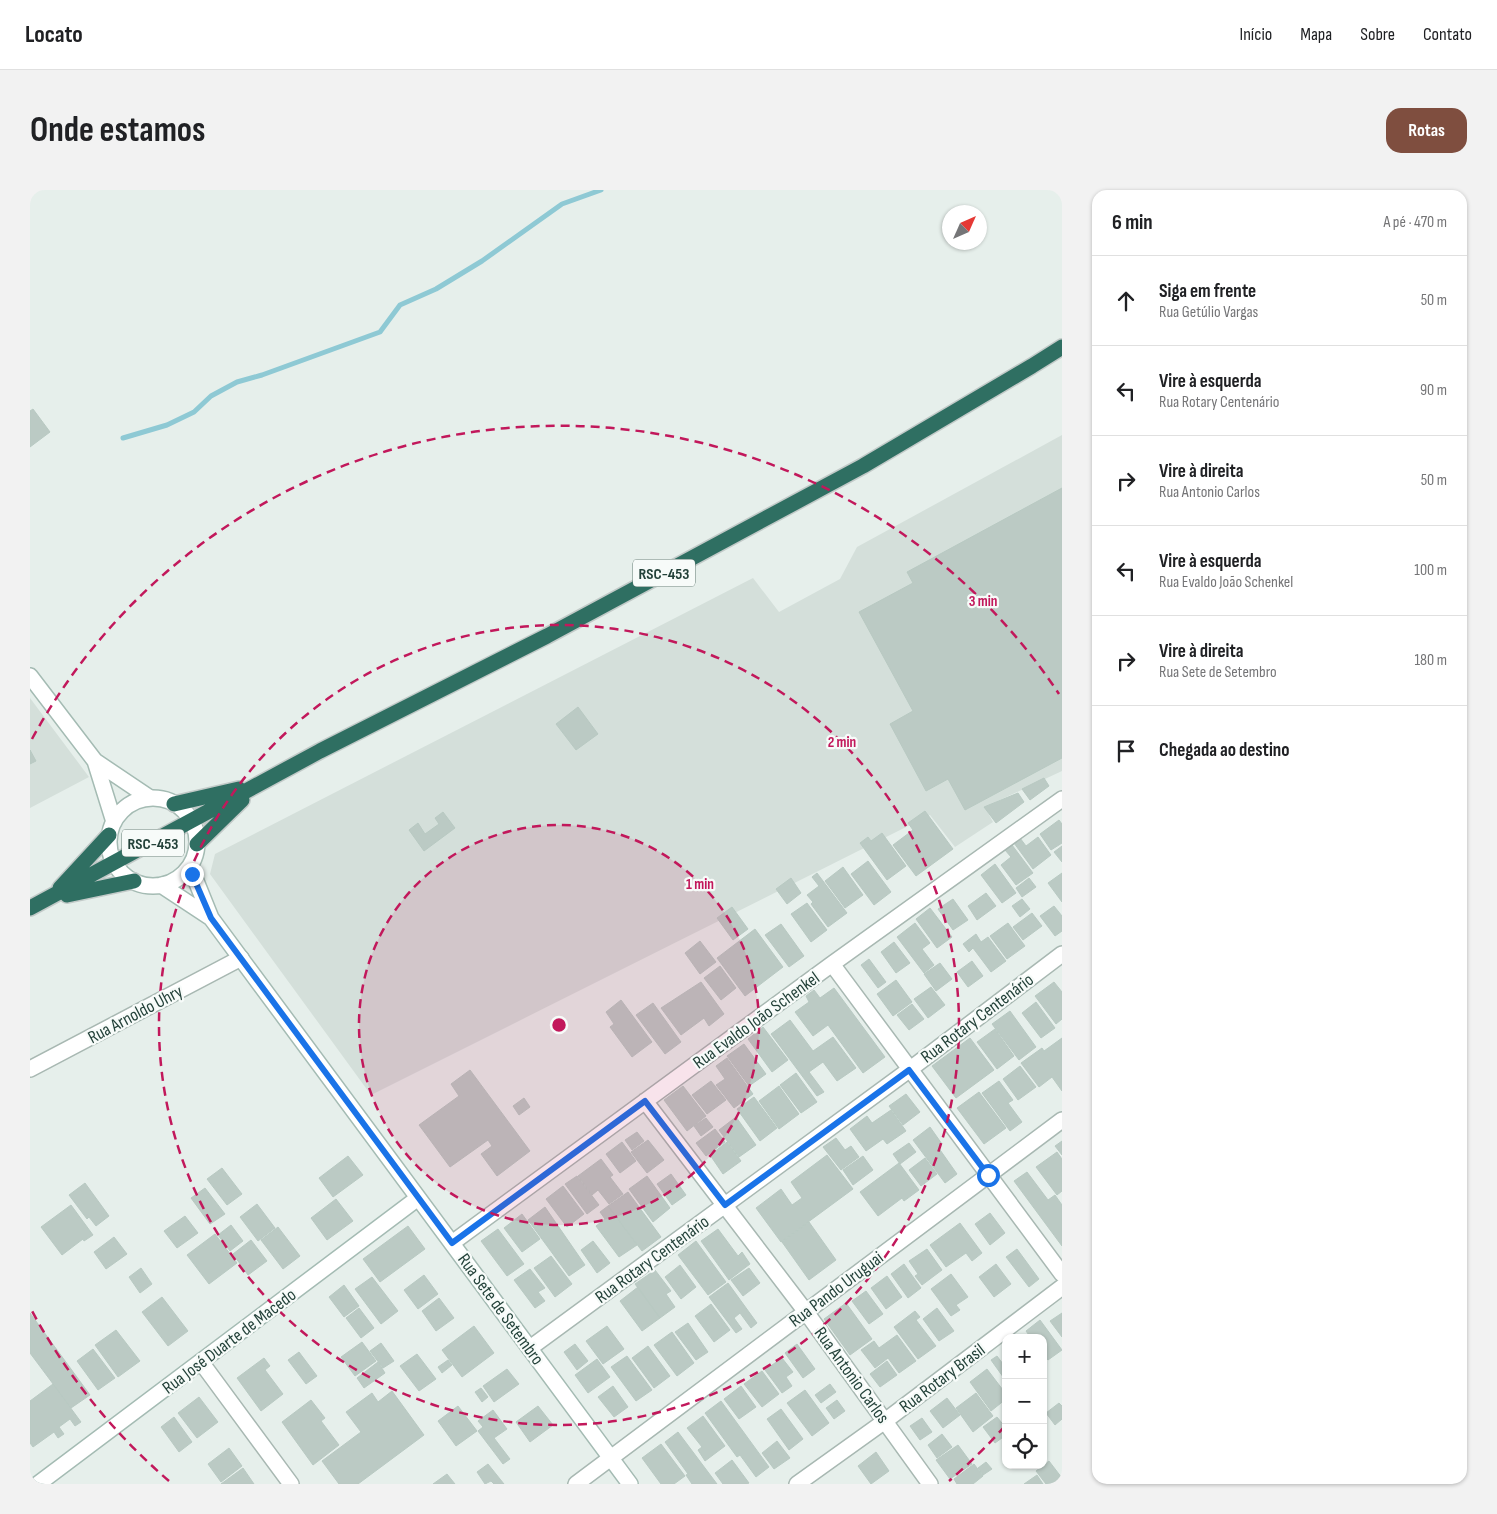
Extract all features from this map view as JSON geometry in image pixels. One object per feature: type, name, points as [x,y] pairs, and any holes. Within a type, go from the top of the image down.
[{"type":"highway","name":"RSC-453","points":[[30,908],[320,751],[556,632],[863,466],[1062,347]]},
{"type":"highway","points":[[174,804],[258,785]]},
{"type":"highway","points":[[197,844],[258,785]]},
{"type":"highway","points":[[51,898],[112,829]]},
{"type":"highway","points":[[51,898],[134,881]]},
{"type":"street","points":[[30,676],[95,761],[150,798]]},
{"type":"street","points":[[95,761],[112,829],[110,849],[114,864],[123,874],[147,886],[161,885],[182,875],[190,866],[195,855],[196,833],[191,822],[184,812],[174,804],[162,799],[150,798],[139,800],[120,813],[112,829]]},
{"type":"street","name":"Rua Evaldo João Schenkel","points":[[452,1243],[832,964],[1062,799]]},
{"type":"street","name":"Rua Sete de Setembro","points":[[190,866],[211,918],[630,1484]]},
{"type":"street","name":"Rua Sete de Setembro","points":[[161,885],[211,918]]},
{"type":"street","name":"Rua Rotary Centenário","points":[[530,1348],[909,1070],[1062,954]]},
{"type":"street","name":"Rua Arnoldo Uhry","points":[[30,1069],[241,958]]},
{"type":"street","points":[[832,964],[1062,1274]]},
{"type":"street","name":"Rua Antonio Carlos","points":[[645,1101],[806,1312],[930,1484]]},
{"type":"street","name":"Rua Pando Uruguai","points":[[576,1484],[612,1459],[1062,1120]]},
{"type":"street","name":"Rua José Duarte de Macedo","points":[[38,1484],[418,1198]]},
{"type":"street","name":"Rua Rotary Brasil","points":[[796,1484],[885,1421],[1062,1287]]},
{"type":"street","points":[[201,1362],[291,1484]]},
{"type":"street","points":[[30,1475],[38,1484]]},
{"type":"shaded area","points":[[1062,435],[1062,771],[985,807],[993,822],[955,847],[930,815],[371,1095],[210,874],[215,854],[753,578],[779,612],[840,579],[857,547]]},
{"type":"shaded area","points":[[30,698],[89,777],[30,808]]},
{"type":"building","points":[[33,409],[50,432],[30,447],[30,411]]},
{"type":"building","points":[[1062,488],[1062,758],[965,810],[948,779],[926,791],[890,724],[913,711],[859,612],[913,583],[907,572]]},
{"type":"building","points":[[578,707],[598,734],[576,750],[556,724]]},
{"type":"building","points":[[30,750],[36,761],[30,764]]},
{"type":"building","points":[[1044,778],[1049,786],[1030,800],[1022,789]]},
{"type":"building","points":[[1018,793],[1024,802],[996,823],[984,807]]},
{"type":"building","points":[[925,811],[953,849],[916,876],[893,845],[913,830],[908,823]]},
{"type":"building","points":[[443,812],[455,828],[424,851],[409,830],[418,823],[425,834],[439,824],[435,818]]},
{"type":"building","points":[[1059,820],[1062,824],[1062,843],[1051,850],[1040,834]]},
{"type":"building","points":[[882,833],[906,866],[887,880],[860,843],[868,837],[871,841]]},
{"type":"building","points":[[1038,837],[1051,855],[1033,869],[1014,843],[1020,838],[1026,846]]},
{"type":"building","points":[[1012,845],[1033,873],[1016,885],[1001,865],[1011,857],[1005,850]]},
{"type":"building","points":[[1062,846],[1062,862],[1054,852]]},
{"type":"building","points":[[868,861],[891,892],[874,905],[851,874]]},
{"type":"building","points":[[995,864],[1016,893],[1002,903],[981,875]]},
{"type":"building","points":[[843,867],[863,895],[845,908],[825,881]]},
{"type":"building","points":[[817,873],[847,913],[828,927],[811,904],[813,902],[807,895],[819,886],[812,877]]},
{"type":"building","points":[[1062,873],[1062,902],[1048,883]]},
{"type":"building","points":[[791,878],[801,893],[787,904],[776,889]]},
{"type":"building","points":[[1029,878],[1036,887],[1022,897],[1016,888]]},
{"type":"building","points":[[986,893],[996,906],[977,920],[968,906]]},
{"type":"building","points":[[953,899],[968,920],[953,930],[938,909]]},
{"type":"building","points":[[1022,899],[1030,909],[1020,917],[1012,906]]},
{"type":"building","points":[[807,903],[827,930],[811,942],[791,914]]},
{"type":"building","points":[[1054,906],[1062,916],[1062,931],[1055,936],[1040,916]]},
{"type":"building","points":[[732,907],[748,929],[733,940],[717,918]]},
{"type":"building","points":[[930,908],[952,937],[937,948],[916,919]]},
{"type":"building","points":[[1032,913],[1042,926],[1023,940],[1013,927]]},
{"type":"building","points":[[915,923],[930,943],[922,949],[934,965],[924,973],[897,937]]},
{"type":"building","points":[[1008,923],[1025,946],[1007,959],[990,936]]},
{"type":"building","points":[[781,924],[804,956],[789,967],[765,935]]},
{"type":"building","points":[[755,929],[783,967],[745,996],[717,958]]},
{"type":"building","points":[[976,934],[981,942],[988,937],[1006,961],[991,972],[973,948],[969,952],[963,944]]},
{"type":"building","points":[[700,941],[716,962],[700,974],[685,953]]},
{"type":"building","points":[[894,942],[910,963],[896,973],[881,952]]},
{"type":"building","points":[[869,959],[886,982],[878,988],[861,965]]},
{"type":"building","points":[[972,961],[983,976],[968,987],[957,972]]},
{"type":"building","points":[[940,963],[952,979],[936,991],[924,974]]},
{"type":"building","points":[[720,966],[736,988],[721,1000],[704,978]]},
{"type":"building","points":[[896,980],[912,1002],[893,1016],[877,994]]},
{"type":"building","points":[[701,982],[724,1014],[709,1026],[704,1018],[681,1035],[661,1008]]},
{"type":"building","points":[[1054,982],[1062,992],[1062,1019],[1056,1024],[1035,996]]},
{"type":"building","points":[[931,987],[945,1005],[928,1018],[914,999]]},
{"type":"building","points":[[834,988],[885,1057],[863,1073],[828,1025],[813,1036],[795,1012],[809,1002],[806,996],[814,990],[820,998]]},
{"type":"building","points":[[621,1000],[652,1042],[632,1057],[610,1027],[614,1024],[606,1012]]},
{"type":"building","points":[[1036,1002],[1055,1028],[1041,1038],[1022,1013]]},
{"type":"building","points":[[653,1003],[681,1042],[665,1054],[636,1015]]},
{"type":"building","points":[[912,1004],[924,1019],[909,1030],[897,1015]]},
{"type":"building","points":[[1010,1011],[1036,1047],[1019,1060],[992,1024]]},
{"type":"building","points":[[790,1020],[813,1051],[833,1037],[856,1068],[837,1081],[823,1062],[809,1072],[824,1092],[817,1096],[771,1034]]},
{"type":"building","points":[[763,1027],[788,1060],[772,1072],[748,1039]]},
{"type":"building","points":[[995,1029],[1014,1056],[997,1069],[977,1042]]},
{"type":"building","points":[[970,1038],[994,1070],[956,1098],[932,1066]]},
{"type":"building","points":[[1062,1038],[1062,1091],[1052,1077],[1039,1087],[1021,1063],[1042,1048],[1044,1051]]},
{"type":"building","points":[[744,1044],[766,1074],[749,1086],[727,1056]]},
{"type":"building","points":[[727,1058],[753,1094],[734,1108],[716,1085],[725,1079],[716,1066]]},
{"type":"building","points":[[1020,1066],[1036,1087],[1018,1100],[1003,1079]]},
{"type":"building","points":[[470,1070],[530,1151],[497,1176],[481,1154],[492,1146],[488,1140],[450,1167],[419,1125],[459,1096],[451,1084]]},
{"type":"building","points":[[796,1073],[817,1102],[801,1113],[780,1085]]},
{"type":"building","points":[[711,1081],[726,1100],[707,1114],[692,1095]]},
{"type":"building","points":[[999,1081],[1013,1100],[1008,1103],[1022,1122],[1010,1131],[982,1093]]},
{"type":"building","points":[[683,1086],[706,1116],[687,1131],[664,1100]]},
{"type":"building","points":[[779,1086],[799,1114],[779,1129],[759,1101]]},
{"type":"building","points":[[979,1092],[1006,1128],[984,1144],[957,1108]]},
{"type":"building","points":[[906,1094],[920,1112],[903,1125],[889,1106]]},
{"type":"building","points":[[754,1097],[777,1128],[760,1141],[737,1109]]},
{"type":"building","points":[[524,1098],[530,1107],[519,1115],[513,1106]]},
{"type":"building","points":[[891,1110],[906,1131],[887,1144],[883,1139],[866,1151],[850,1129],[867,1116],[872,1123]]},
{"type":"building","points":[[736,1117],[756,1145],[739,1157],[719,1130]]},
{"type":"building","points":[[706,1118],[713,1127],[701,1136],[694,1126]]},
{"type":"building","points":[[930,1127],[942,1144],[938,1147],[957,1174],[945,1183],[913,1140]]},
{"type":"building","points":[[715,1129],[725,1142],[706,1156],[696,1143]]},
{"type":"building","points":[[637,1132],[644,1141],[632,1150],[625,1140]]},
{"type":"building","points":[[836,1138],[845,1150],[851,1146],[859,1157],[841,1170],[823,1147]]},
{"type":"building","points":[[648,1140],[664,1160],[647,1173],[631,1152]]},
{"type":"building","points":[[1062,1141],[1062,1155],[1055,1146]]},
{"type":"building","points":[[622,1142],[636,1161],[620,1173],[606,1154]]},
{"type":"building","points":[[727,1142],[741,1161],[723,1174],[710,1155]]},
{"type":"building","points":[[909,1143],[916,1152],[900,1164],[893,1154]]},
{"type":"building","points":[[1057,1152],[1062,1159],[1062,1191],[1057,1195],[1036,1167]]},
{"type":"building","points":[[827,1155],[853,1189],[781,1242],[756,1208],[781,1189],[792,1205],[802,1198],[791,1182]]},
{"type":"building","points":[[348,1156],[363,1175],[333,1197],[319,1178]]},
{"type":"building","points":[[863,1156],[873,1170],[853,1185],[843,1170]]},
{"type":"building","points":[[925,1158],[937,1174],[921,1186],[909,1170]]},
{"type":"building","points":[[601,1159],[613,1175],[610,1177],[623,1194],[609,1204],[598,1190],[592,1195],[578,1176]]},
{"type":"building","points":[[899,1163],[919,1190],[904,1201],[902,1198],[878,1216],[860,1192]]},
{"type":"building","points":[[222,1168],[242,1194],[227,1205],[207,1179]]},
{"type":"building","points":[[1027,1172],[1048,1200],[1055,1195],[1062,1205],[1062,1246],[1014,1181]]},
{"type":"building","points":[[671,1174],[686,1195],[672,1205],[657,1184]]},
{"type":"building","points":[[577,1176],[599,1205],[587,1214],[565,1184]]},
{"type":"building","points":[[647,1176],[670,1208],[653,1222],[629,1189]]},
{"type":"building","points":[[85,1183],[109,1216],[96,1226],[89,1217],[87,1219],[69,1195]]},
{"type":"building","points":[[563,1186],[584,1214],[567,1227],[546,1199]]},
{"type":"building","points":[[205,1188],[225,1214],[210,1224],[191,1198]]},
{"type":"building","points":[[628,1192],[661,1237],[642,1251],[608,1206]]},
{"type":"building","points":[[336,1199],[353,1221],[327,1240],[311,1218]]},
{"type":"building","points":[[257,1204],[275,1228],[258,1241],[240,1217]]},
{"type":"building","points":[[71,1205],[93,1235],[84,1241],[83,1239],[62,1255],[41,1227]]},
{"type":"building","points":[[608,1206],[637,1245],[619,1257],[596,1226],[605,1219],[600,1212]]},
{"type":"building","points":[[545,1207],[585,1265],[569,1276],[528,1220]]},
{"type":"building","points":[[990,1213],[1005,1233],[990,1245],[975,1224]]},
{"type":"building","points":[[522,1214],[540,1239],[522,1252],[504,1228]]},
{"type":"building","points":[[185,1216],[198,1233],[177,1248],[164,1231]]},
{"type":"building","points":[[809,1222],[836,1260],[809,1280],[782,1242]]},
{"type":"building","points":[[960,1223],[982,1253],[972,1261],[966,1253],[946,1267],[930,1245]]},
{"type":"building","points":[[231,1225],[243,1241],[230,1251],[218,1235]]},
{"type":"building","points":[[408,1226],[425,1249],[380,1282],[363,1259]]},
{"type":"building","points":[[278,1227],[300,1256],[283,1269],[261,1240]]},
{"type":"building","points":[[498,1229],[524,1264],[507,1276],[481,1241]]},
{"type":"building","points":[[718,1229],[738,1256],[742,1252],[750,1264],[729,1280],[701,1241]]},
{"type":"building","points":[[215,1234],[237,1263],[209,1284],[187,1255]]},
{"type":"building","points":[[114,1237],[127,1254],[106,1269],[94,1252]]},
{"type":"building","points":[[251,1240],[267,1261],[248,1275],[233,1254]]},
{"type":"building","points":[[593,1241],[610,1263],[597,1273],[581,1250]]},
{"type":"building","points":[[696,1241],[726,1282],[708,1295],[678,1255]]},
{"type":"building","points":[[927,1249],[942,1270],[922,1285],[915,1276],[918,1274],[909,1261]]},
{"type":"building","points":[[1017,1249],[1039,1279],[1029,1287],[1006,1257]]},
{"type":"building","points":[[551,1256],[572,1284],[555,1297],[534,1268]]},
{"type":"building","points":[[904,1264],[921,1288],[908,1298],[891,1274]]},
{"type":"building","points":[[996,1264],[1011,1284],[994,1297],[979,1277]]},
{"type":"building","points":[[680,1265],[696,1287],[681,1299],[665,1277]]},
{"type":"building","points":[[141,1268],[152,1284],[140,1293],[129,1277]]},
{"type":"building","points":[[749,1268],[760,1283],[743,1296],[731,1280]]},
{"type":"building","points":[[530,1269],[545,1288],[538,1292],[545,1301],[535,1308],[514,1280]]},
{"type":"building","points":[[655,1270],[671,1291],[666,1294],[675,1307],[660,1318],[635,1284]]},
{"type":"building","points":[[951,1274],[968,1297],[956,1305],[960,1310],[951,1316],[931,1289]]},
{"type":"building","points":[[424,1275],[438,1294],[418,1309],[404,1290]]},
{"type":"building","points":[[887,1276],[902,1297],[886,1309],[871,1288]]},
{"type":"building","points":[[372,1277],[398,1311],[381,1324],[355,1289]]},
{"type":"building","points":[[728,1283],[757,1323],[751,1328],[740,1313],[734,1318],[742,1329],[736,1333],[709,1297]]},
{"type":"building","points":[[344,1285],[359,1306],[344,1317],[329,1297]]},
{"type":"building","points":[[638,1287],[660,1318],[642,1331],[620,1301]]},
{"type":"building","points":[[866,1291],[883,1314],[869,1324],[852,1301]]},
{"type":"building","points":[[162,1297],[188,1331],[168,1346],[142,1312]]},
{"type":"building","points":[[439,1298],[454,1318],[436,1331],[422,1311]]},
{"type":"building","points":[[846,1303],[872,1339],[850,1355],[824,1319]]},
{"type":"building","points":[[711,1304],[730,1330],[714,1342],[695,1316]]},
{"type":"building","points":[[359,1308],[374,1328],[361,1338],[346,1318]]},
{"type":"building","points":[[937,1308],[954,1331],[939,1341],[923,1319]]},
{"type":"building","points":[[915,1311],[920,1317],[916,1320],[936,1346],[918,1359],[894,1327]]},
{"type":"building","points":[[30,1313],[90,1395],[71,1408],[30,1353]]},
{"type":"building","points":[[1062,1313],[1062,1337],[1050,1321]]},
{"type":"building","points":[[1040,1320],[1062,1350],[1048,1360],[1047,1334],[1028,1334],[1026,1331]]},
{"type":"building","points":[[688,1323],[708,1352],[696,1360],[675,1332]]},
{"type":"building","points":[[474,1326],[494,1353],[462,1377],[442,1350]]},
{"type":"building","points":[[607,1326],[624,1349],[603,1364],[586,1341]]},
{"type":"building","points":[[116,1330],[140,1361],[118,1377],[95,1345]]},
{"type":"building","points":[[672,1332],[694,1363],[677,1376],[654,1345]]},
{"type":"building","points":[[897,1335],[916,1361],[899,1373],[888,1358],[875,1368],[861,1350],[874,1341],[879,1348]]},
{"type":"building","points":[[362,1342],[376,1361],[355,1376],[341,1357]]},
{"type":"building","points":[[381,1343],[394,1361],[383,1368],[370,1351]]},
{"type":"building","points":[[575,1344],[588,1361],[577,1370],[564,1352]]},
{"type":"building","points":[[797,1344],[815,1369],[803,1378],[785,1353]]},
{"type":"building","points":[[648,1346],[670,1376],[654,1388],[632,1358]]},
{"type":"building","points":[[93,1349],[115,1378],[98,1390],[77,1361]]},
{"type":"building","points":[[299,1352],[317,1376],[306,1384],[288,1360]]},
{"type":"building","points":[[417,1354],[436,1379],[419,1391],[400,1366]]},
{"type":"building","points":[[627,1356],[652,1390],[636,1401],[611,1367]]},
{"type":"building","points":[[997,1356],[1002,1363],[1002,1375],[991,1360]]},
{"type":"building","points":[[264,1358],[270,1366],[265,1370],[283,1394],[261,1411],[237,1378]]},
{"type":"building","points":[[782,1358],[793,1372],[786,1377],[792,1386],[782,1393],[765,1370]]},
{"type":"building","points":[[597,1359],[610,1377],[588,1393],[575,1375]]},
{"type":"building","points":[[448,1360],[452,1365],[442,1373],[438,1367]]},
{"type":"building","points":[[887,1361],[897,1375],[880,1387],[870,1374]]},
{"type":"building","points":[[378,1362],[385,1373],[364,1388],[357,1378]]},
{"type":"building","points":[[507,1369],[519,1384],[494,1402],[483,1386]]},
{"type":"building","points":[[987,1369],[1002,1389],[1002,1402],[991,1411],[970,1382]]},
{"type":"building","points":[[762,1371],[779,1394],[762,1407],[744,1384]]},
{"type":"building","points":[[53,1384],[81,1422],[75,1426],[70,1419],[59,1427],[64,1434],[58,1438],[54,1432],[33,1447],[30,1443],[30,1401]]},
{"type":"building","points":[[830,1384],[836,1392],[821,1403],[815,1395]]},
{"type":"building","points":[[613,1386],[628,1407],[614,1417],[598,1397]]},
{"type":"building","points":[[741,1386],[756,1407],[739,1419],[724,1399]]},
{"type":"building","points":[[481,1388],[488,1397],[482,1402],[475,1392]]},
{"type":"building","points":[[805,1390],[829,1423],[812,1436],[787,1403]]},
{"type":"building","points":[[392,1391],[424,1435],[358,1484],[339,1484],[322,1461],[361,1432],[346,1412],[372,1393],[378,1402]]},
{"type":"building","points":[[976,1393],[993,1416],[973,1432],[956,1408]]},
{"type":"building","points":[[199,1397],[218,1422],[197,1438],[178,1413]]},
{"type":"building","points":[[947,1398],[960,1415],[943,1428],[930,1411]]},
{"type":"building","points":[[311,1400],[325,1418],[321,1421],[339,1445],[313,1465],[282,1422]]},
{"type":"building","points":[[837,1400],[845,1411],[834,1419],[826,1408]]},
{"type":"building","points":[[721,1401],[769,1467],[756,1477],[740,1455],[737,1457],[705,1413]]},
{"type":"building","points":[[1059,1403],[1062,1406],[1062,1419],[1055,1425],[1047,1412]]},
{"type":"building","points":[[458,1406],[477,1431],[456,1446],[438,1421]]},
{"type":"building","points":[[538,1406],[553,1425],[530,1442],[516,1422]]},
{"type":"building","points":[[781,1409],[803,1439],[789,1450],[767,1419]]},
{"type":"building","points":[[493,1410],[507,1429],[494,1438],[510,1459],[503,1464],[478,1431],[483,1427],[478,1421]]},
{"type":"building","points":[[703,1416],[725,1446],[705,1461],[698,1450],[702,1447],[687,1428]]},
{"type":"building","points":[[174,1417],[192,1442],[179,1452],[161,1427]]},
{"type":"building","points":[[997,1417],[1002,1423],[1002,1438],[995,1443],[983,1427]]},
{"type":"building","points":[[922,1418],[932,1432],[920,1440],[910,1426]]},
{"type":"building","points":[[678,1432],[717,1484],[692,1484],[686,1475],[688,1474],[665,1442]]},
{"type":"building","points":[[942,1434],[952,1447],[937,1458],[928,1445]]},
{"type":"building","points":[[777,1441],[790,1458],[774,1469],[762,1453]]},
{"type":"building","points":[[661,1444],[685,1476],[674,1484],[661,1484],[642,1458]]},
{"type":"building","points":[[958,1445],[972,1464],[950,1479],[936,1460]]},
{"type":"building","points":[[229,1448],[242,1466],[221,1482],[208,1464]]},
{"type":"building","points":[[876,1452],[889,1471],[871,1484],[858,1466]]},
{"type":"building","points":[[732,1460],[749,1483],[723,1484],[715,1473]]},
{"type":"building","points":[[1049,1461],[1062,1478],[1062,1484],[1046,1484],[1036,1471],[1039,1469],[1047,1469],[1047,1463]]},
{"type":"building","points":[[986,1462],[992,1469],[983,1475],[978,1468]]},
{"type":"building","points":[[488,1464],[504,1484],[494,1484],[491,1481],[485,1484],[477,1472]]},
{"type":"building","points":[[974,1464],[983,1476],[973,1484],[957,1484],[954,1479]]},
{"type":"building","points":[[243,1468],[254,1484],[221,1484]]},
{"type":"building","points":[[447,1474],[455,1484],[433,1484]]},
{"type":"building","points":[[1037,1475],[1043,1484],[1024,1484]]},
{"type":"waterway","points":[[123,438],[167,425],[194,412],[211,396],[237,382],[262,375],[380,332],[400,305],[436,289],[482,261],[562,204],[601,190]]},
{"type":"route","points":[[192,874],[211,918],[452,1243],[645,1101],[725,1205],[909,1070],[988,1175]]}]
